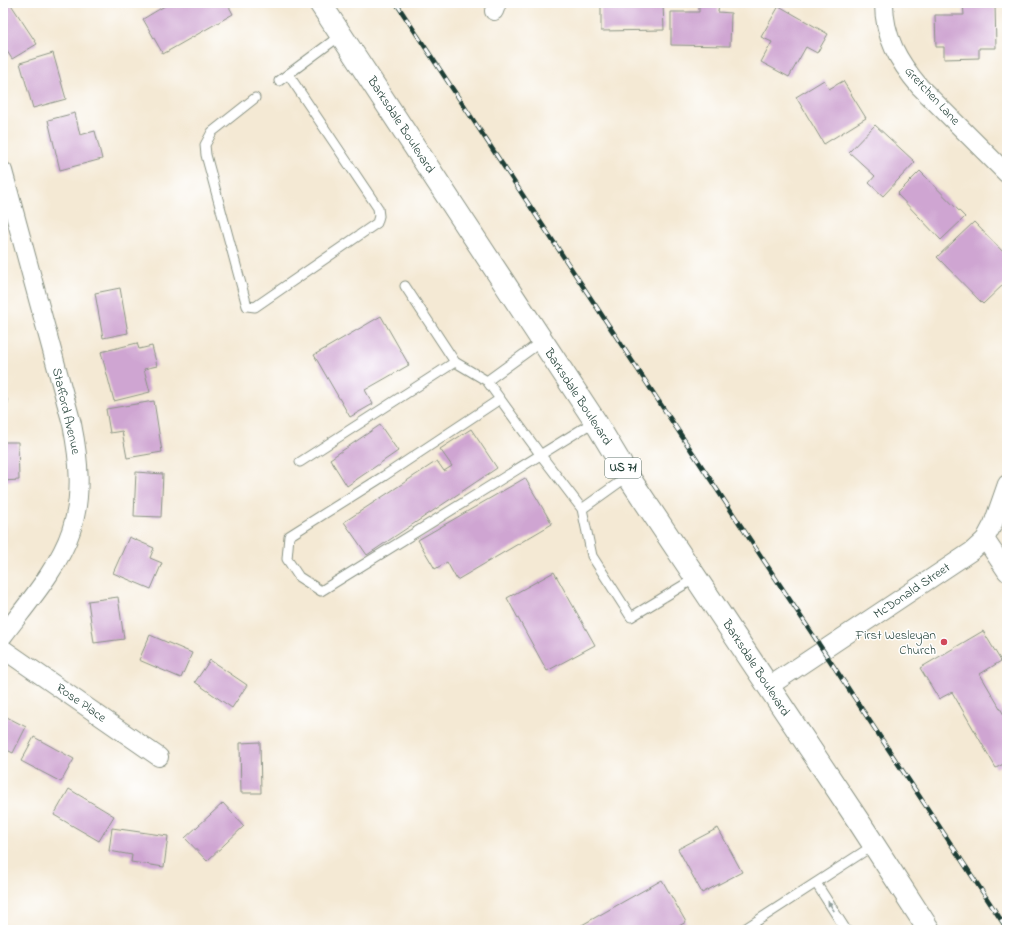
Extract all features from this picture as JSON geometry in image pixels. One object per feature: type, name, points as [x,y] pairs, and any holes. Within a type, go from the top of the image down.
[{"type":"main road","name":"Barksdale Boulevard","points":[[320,3],[595,421],[628,476],[929,930]]},
{"type":"street","name":"Gretchen Lane","points":[[884,3],[884,12],[889,37],[898,58],[907,72],[920,87],[1007,174]]},
{"type":"street","name":"Stafford Avenue","points":[[3,171],[72,424],[79,476],[76,510],[71,531],[59,557],[41,585],[3,636]]},
{"type":"street","name":"McDonald Street","points":[[768,686],[972,551],[985,539],[1000,507],[1007,484]]},
{"type":"street","points":[[985,539],[1007,572]]},
{"type":"street","name":"Rose Place","points":[[3,648],[159,757]]},
{"type":"lane","points":[[279,81],[341,35]]},
{"type":"lane","points":[[255,98],[212,132],[205,145],[206,156],[247,306],[255,307],[377,223],[379,216],[378,208],[288,74]]},
{"type":"lane","points":[[405,286],[455,362],[487,381],[582,509],[592,556],[631,617],[696,578]]},
{"type":"lane","points":[[487,381],[542,342]]},
{"type":"lane","points":[[300,462],[455,362]]},
{"type":"lane","points":[[500,399],[290,536],[287,559],[299,578],[321,591],[595,421]]},
{"type":"lane","points":[[582,509],[628,476]]},
{"type":"lane","points":[[742,930],[874,845]]},
{"type":"lane","points":[[816,883],[846,930]]},
{"type":"building","points":[[3,3],[10,3],[37,44],[12,59],[3,45]]},
{"type":"building","points":[[168,3],[227,3],[233,14],[163,54],[143,19]]},
{"type":"building","points":[[601,3],[663,3],[664,30],[601,31]]},
{"type":"building","points":[[699,3],[719,3],[718,12],[731,13],[730,46],[671,45],[671,12],[699,12]]},
{"type":"building","points":[[963,3],[995,3],[996,48],[979,48],[979,58],[944,59],[944,47],[936,47],[935,15],[964,15]]},
{"type":"building","points":[[779,6],[828,34],[817,53],[806,47],[789,77],[761,62],[772,42],[761,37]]},
{"type":"building","points":[[53,53],[66,99],[33,108],[20,63]]},
{"type":"building","points":[[824,80],[829,89],[843,81],[866,118],[824,144],[796,97]]},
{"type":"building","points":[[75,113],[80,135],[95,131],[102,159],[60,170],[48,120]]},
{"type":"building","points":[[875,125],[915,162],[883,196],[869,183],[875,176],[849,152]]},
{"type":"building","points":[[920,171],[965,217],[941,240],[897,194]]},
{"type":"building","points":[[974,222],[1007,256],[1007,281],[983,304],[937,257]]},
{"type":"building","points":[[120,288],[128,333],[103,338],[95,293]]},
{"type":"building","points":[[381,316],[409,365],[365,390],[373,404],[350,417],[314,355]]},
{"type":"building","points":[[137,343],[139,349],[152,346],[157,366],[144,369],[150,392],[114,401],[101,352]]},
{"type":"building","points":[[3,385],[8,403],[3,404]]},
{"type":"building","points":[[154,401],[162,452],[127,458],[122,431],[110,433],[106,409]]},
{"type":"building","points":[[380,425],[398,451],[347,486],[330,459]]},
{"type":"building","points":[[471,429],[497,468],[367,555],[344,522],[437,461],[444,471],[452,466],[440,449]]},
{"type":"building","points":[[3,442],[18,442],[19,480],[3,481]]},
{"type":"building","points":[[136,472],[163,474],[161,517],[134,516]]},
{"type":"building","points":[[525,478],[552,524],[457,580],[447,562],[435,569],[418,540]]},
{"type":"building","points":[[4,517],[6,543],[3,543]]},
{"type":"building","points":[[129,537],[154,548],[150,558],[162,563],[151,589],[113,573]]},
{"type":"building","points":[[554,572],[595,645],[547,671],[507,598]]},
{"type":"building","points":[[118,597],[124,639],[94,643],[88,601]]},
{"type":"building","points":[[983,631],[1001,661],[980,674],[1007,720],[1007,762],[996,768],[952,692],[939,699],[920,668]]},
{"type":"building","points":[[150,635],[192,653],[181,678],[139,660]]},
{"type":"building","points":[[210,660],[247,685],[232,708],[195,682]]},
{"type":"building","points":[[3,715],[26,727],[13,753],[3,748]]},
{"type":"building","points":[[34,737],[74,759],[61,782],[21,761]]},
{"type":"building","points":[[260,742],[261,793],[241,793],[240,743]]},
{"type":"building","points":[[69,789],[114,816],[99,841],[54,815]]},
{"type":"building","points":[[223,803],[244,826],[207,861],[185,838]]},
{"type":"building","points":[[112,828],[168,836],[164,867],[131,862],[132,855],[109,851]]},
{"type":"building","points":[[718,828],[742,872],[702,893],[678,849]]},
{"type":"building","points":[[662,880],[686,922],[672,930],[573,930]]},
{"type":"railway","points":[[396,3],[1007,929]]},
{"type":"place","name":"First Wesleyan Church","points":[[944,642]]}]
